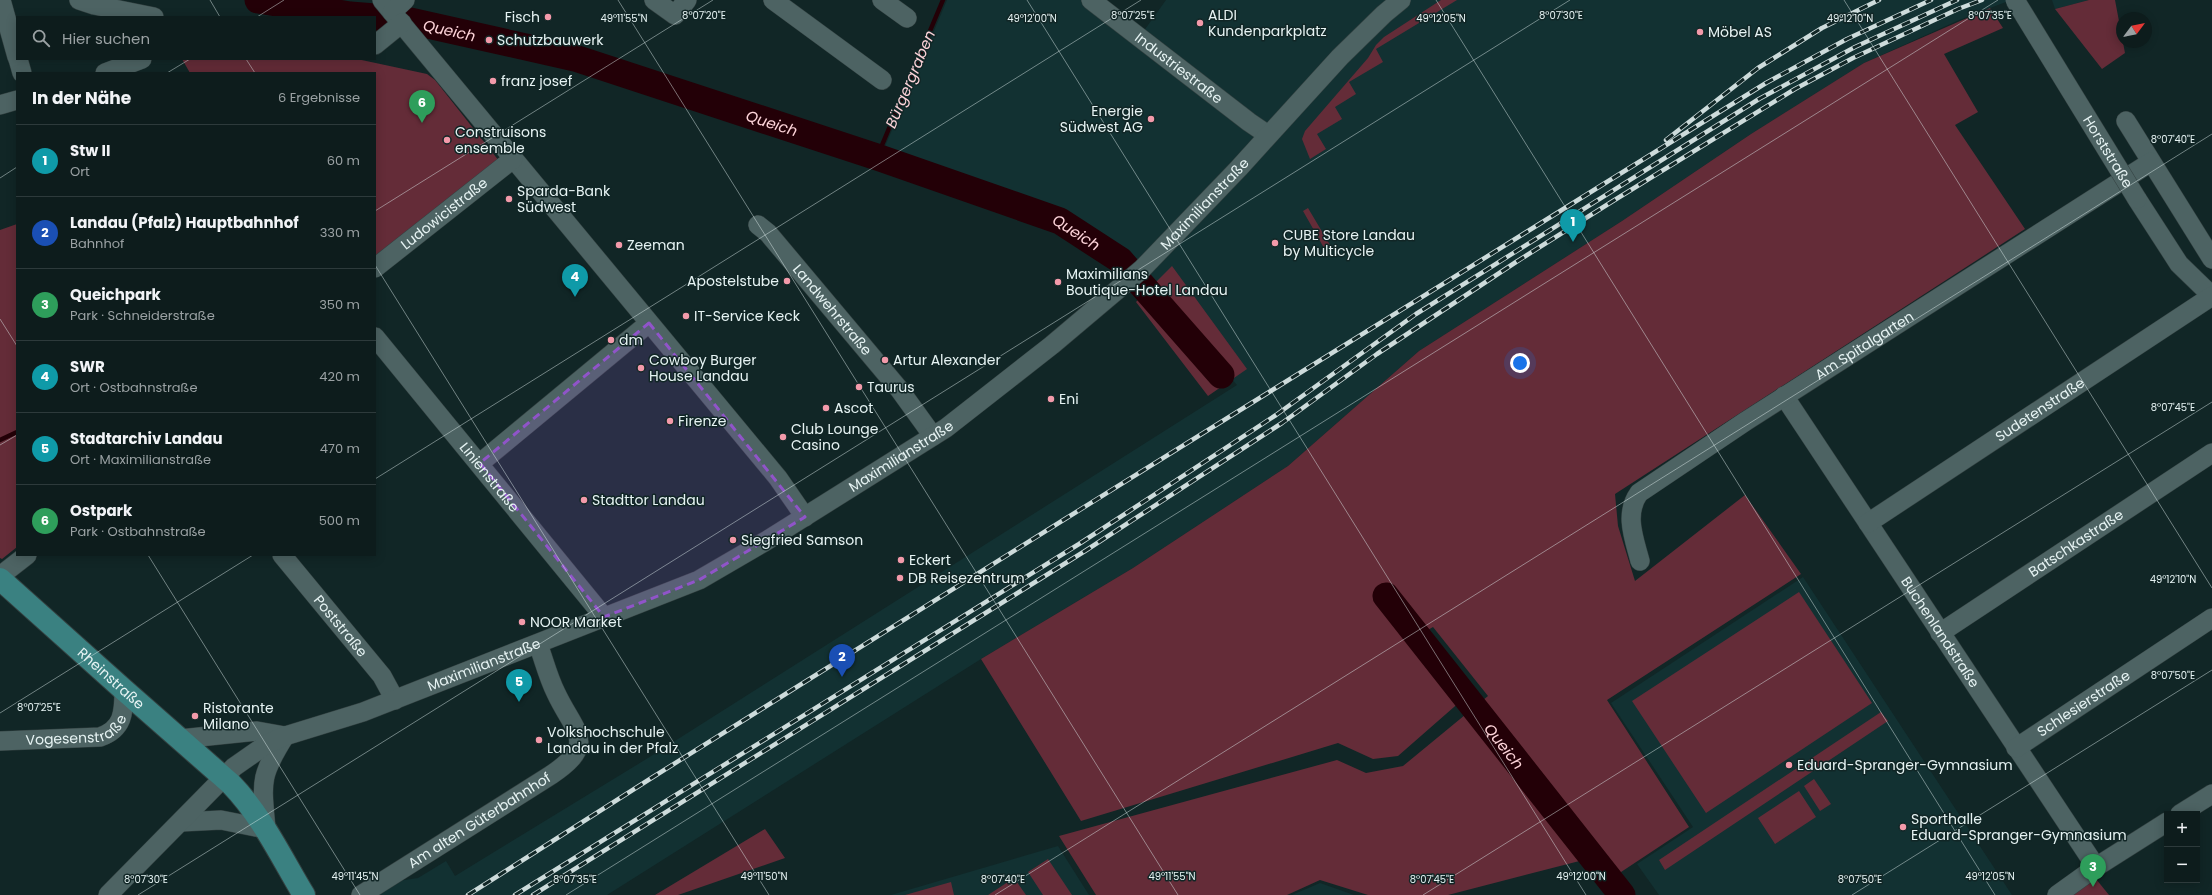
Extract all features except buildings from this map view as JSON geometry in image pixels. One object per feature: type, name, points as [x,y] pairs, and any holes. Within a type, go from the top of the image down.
[{"type":"main road","name":"Rheinstraße","points":[[0,579],[242,795],[266,829],[301,890]]},
{"type":"street","points":[[0,0],[16,55]]},
{"type":"street","points":[[79,0],[94,5],[149,16]]},
{"type":"street","points":[[654,0],[675,15],[687,0]]},
{"type":"street","points":[[882,0],[907,18]]},
{"type":"street","name":"Industriestraße","points":[[1091,0],[1268,135]]},
{"type":"street","name":"Maximilianstraße","points":[[108,895],[181,822],[223,777],[250,755],[286,736],[363,712],[395,700],[699,580],[805,517],[933,436],[974,407],[1119,290],[1162,250],[1356,41],[1401,0]]},
{"type":"street","name":"Horststraße","points":[[2015,0],[2142,196]]},
{"type":"street","name":"Horststraße","points":[[2030,0],[2142,196],[2179,264],[2212,296]]},
{"type":"street","points":[[782,3],[882,80]]},
{"type":"street","points":[[376,43],[395,9],[421,47],[778,478],[805,517]]},
{"type":"street","points":[[18,60],[22,72]]},
{"type":"street","points":[[108,72],[139,60]]},
{"type":"street","points":[[0,105],[16,100]]},
{"type":"street","points":[[2126,121],[2212,259]]},
{"type":"street","name":"Ludowicistraße","points":[[376,267],[513,159]]},
{"type":"street","name":"Am Spitalgarten","points":[[1640,561],[1630,518],[1632,505],[1640,493],[1784,396],[2151,162]]},
{"type":"street","name":"Landwehrstraße","points":[[758,225],[768,233],[782,249],[887,374],[933,436]]},
{"type":"street","name":"Sudetenstraße","points":[[1868,523],[2212,296]]},
{"type":"street","points":[[480,463],[649,323]]},
{"type":"street","name":"Linienstraße","points":[[376,337],[604,617]]},
{"type":"street","name":"Buchenlandstraße","points":[[1784,396],[2096,867]]},
{"type":"street","name":"Batschkastraße","points":[[1940,633],[2212,453]]},
{"type":"street","points":[[0,576],[26,556]]},
{"type":"street","name":"Poststraße","points":[[283,556],[382,676],[395,700]]},
{"type":"street","name":"Schlesierstraße","points":[[2016,748],[2212,618]]},
{"type":"street","name":"Am alten Güterbahnhof","points":[[361,895],[560,769],[570,760],[578,747],[578,732],[556,693],[538,644]]},
{"type":"street","name":"Vogesenstraße","points":[[0,742],[100,737],[108,734],[119,725],[124,704],[124,690]]},
{"type":"street","name":"Maximilianstraße","points":[[180,739],[257,732],[286,736]]},
{"type":"street","points":[[181,822],[221,820],[266,829],[264,776],[271,759],[286,736]]},
{"type":"street","points":[[2185,811],[2212,794]]},
{"type":"street","points":[[2057,895],[2096,867],[2164,824]]},
{"type":"highlighted area","points":[[649,323],[805,517],[699,580],[604,617],[480,463]]},
{"type":"shaded area","points":[[947,0],[1086,0],[1138,39],[1166,0],[2011,0],[1959,20],[1864,63],[1751,134],[1622,221],[1419,351],[1288,466],[1133,568],[981,659],[607,895],[377,895],[398,881],[418,878],[446,861],[455,876],[648,758],[1237,385],[1122,258],[1061,218],[881,156]]},
{"type":"shaded area","points":[[1441,0],[1457,0],[1376,49],[1383,62],[1349,82],[1356,94],[1335,107],[1342,119],[1317,134],[1326,149],[1310,159],[1302,139],[1305,131],[1368,58],[1376,45],[1384,37]]},
{"type":"shaded area","points":[[2052,0],[2089,0],[2055,9]]},
{"type":"shaded area","points":[[2089,0],[2115,0],[2117,12],[2116,12],[2116,48],[2124,48],[2125,53],[2102,69],[2055,9]]},
{"type":"shaded area","points":[[1990,8],[2003,28],[1944,54],[1978,112],[1955,125],[2025,229],[1615,494],[1618,526],[1635,581],[1745,495],[1801,574],[1607,700],[1689,827],[1615,876],[1599,856],[1448,895],[1368,895],[1320,880],[1287,895],[1096,895],[1059,836],[1337,760],[1366,773],[1403,766],[1488,696],[1433,627],[1414,638],[1462,700],[1398,756],[1373,759],[1338,743],[1081,821],[981,659],[1133,568],[1288,466],[1419,351],[1622,221],[1751,134],[1864,63]]},
{"type":"shaded area","points":[[183,60],[362,60],[427,74],[435,80],[503,166],[376,264],[376,72],[189,72]]},
{"type":"shaded area","points":[[1308,208],[1330,245],[1324,248],[1303,211]]},
{"type":"shaded area","points":[[16,224],[16,548],[2,559],[0,558],[0,230]]},
{"type":"shaded area","points":[[1172,266],[1247,369],[1208,396],[1136,302]]},
{"type":"shaded area","name":"Eduard-Spranger-Gymnasium","points":[[1803,577],[2012,895],[1659,895],[1637,864],[1693,827],[1611,703]]},
{"type":"shaded area","points":[[1799,592],[1872,703],[1706,813],[1632,701]]},
{"type":"shaded area","points":[[1881,712],[1888,721],[1665,870],[1659,860]]},
{"type":"shaded area","points":[[1814,779],[1831,804],[1820,811],[1804,786]]},
{"type":"shaded area","points":[[1799,791],[1816,817],[1775,844],[1758,818]]},
{"type":"shaded area","points":[[765,829],[785,858],[678,895],[655,895]]},
{"type":"shaded area","points":[[1058,846],[1089,895],[891,895]]},
{"type":"shaded area","points":[[1048,859],[1072,895],[1043,895],[1028,872]]},
{"type":"shaded area","points":[[1014,878],[1026,895],[988,895]]},
{"type":"shaded area","points":[[2096,879],[2109,895],[2072,895]]},
{"type":"shaded area","points":[[951,882],[954,895],[905,895]]},
{"type":"shaded area","points":[[1320,883],[1354,895],[1292,895]]},
{"type":"waterway","name":"Queich","points":[[258,0],[363,16]]},
{"type":"waterway","name":"Bürgergraben","points":[[877,157],[943,0]]},
{"type":"waterway","name":"Queich","points":[[376,17],[401,19],[575,58],[877,157],[1060,221],[1120,260],[1221,375]]},
{"type":"waterway","points":[[0,440],[16,432]]},
{"type":"waterway","name":"Queich","points":[[1386,596],[1622,895]]},
{"type":"railway","points":[[1666,140],[1758,68],[1822,28],[1879,0]]},
{"type":"railway","points":[[468,895],[653,777],[1065,519],[1766,83],[1847,39],[1931,0]]},
{"type":"railway","points":[[515,895],[1079,544],[1276,415],[1416,314],[1759,99],[1855,47],[1957,0]]},
{"type":"railway","points":[[533,895],[1085,551],[1282,423],[1377,354],[1516,262],[1613,201],[1795,89],[1853,58],[1958,9],[1982,0]]},
{"type":"place","name":"Fisch","points":[[548,17]]},
{"type":"place","name":"ALDI Kundenparkplatz","points":[[1200,23]]},
{"type":"place","name":"Möbel AS","points":[[1700,32]]},
{"type":"place","name":"Schutzbauwerk","points":[[489,40]]},
{"type":"place","name":"franz josef","points":[[493,81]]},
{"type":"place","name":"Energie Südwest AG","points":[[1151,119]]},
{"type":"place","name":"Ostpark","points":[[422,123]]},
{"type":"place","name":"Construisons ensemble","points":[[447,140]]},
{"type":"place","name":"Sparda-Bank Südwest","points":[[509,199]]},
{"type":"place","name":"Stw II","points":[[1573,242]]},
{"type":"place","name":"CUBE Store Landau by Multicycle","points":[[1275,243]]},
{"type":"place","name":"Zeeman","points":[[619,245]]},
{"type":"place","name":"Apostelstube","points":[[787,281]]},
{"type":"place","name":"Maximilians Boutique-Hotel Landau","points":[[1058,282]]},
{"type":"place","name":"SWR","points":[[575,297]]},
{"type":"place","name":"IT-Service Keck","points":[[686,316]]},
{"type":"place","name":"dm","points":[[611,340]]},
{"type":"place","name":"Artur Alexander","points":[[885,360]]},
{"type":"place","name":"Cowboy Burger House Landau","points":[[641,368]]},
{"type":"place","name":"Taurus","points":[[859,387]]},
{"type":"place","name":"Eni","points":[[1051,399]]},
{"type":"place","name":"Ascot","points":[[826,408]]},
{"type":"place","name":"Firenze","points":[[670,421]]},
{"type":"place","name":"Club Lounge Casino","points":[[783,437]]},
{"type":"place","name":"Stadttor Landau","points":[[584,500]]},
{"type":"place","name":"Siegfried Samson","points":[[733,540]]},
{"type":"place","name":"Eckert","points":[[901,560]]},
{"type":"place","name":"DB Reisezentrum","points":[[900,578]]},
{"type":"place","name":"NOOR Market","points":[[522,622]]},
{"type":"place","name":"Landau (Pfalz) Hauptbahnhof","points":[[842,677]]},
{"type":"place","name":"Stadtarchiv Landau","points":[[519,702]]},
{"type":"place","name":"Ristorante Milano","points":[[195,716]]},
{"type":"place","name":"Volkshochschule Landau in der Pfalz","points":[[539,740]]},
{"type":"place","name":"Eduard-Spranger-Gymnasium","points":[[1789,765]]},
{"type":"place","name":"Sporthalle Eduard-Spranger-Gymnasium","points":[[1903,827]]},
{"type":"place","name":"Queichpark","points":[[2093,887]]}]
